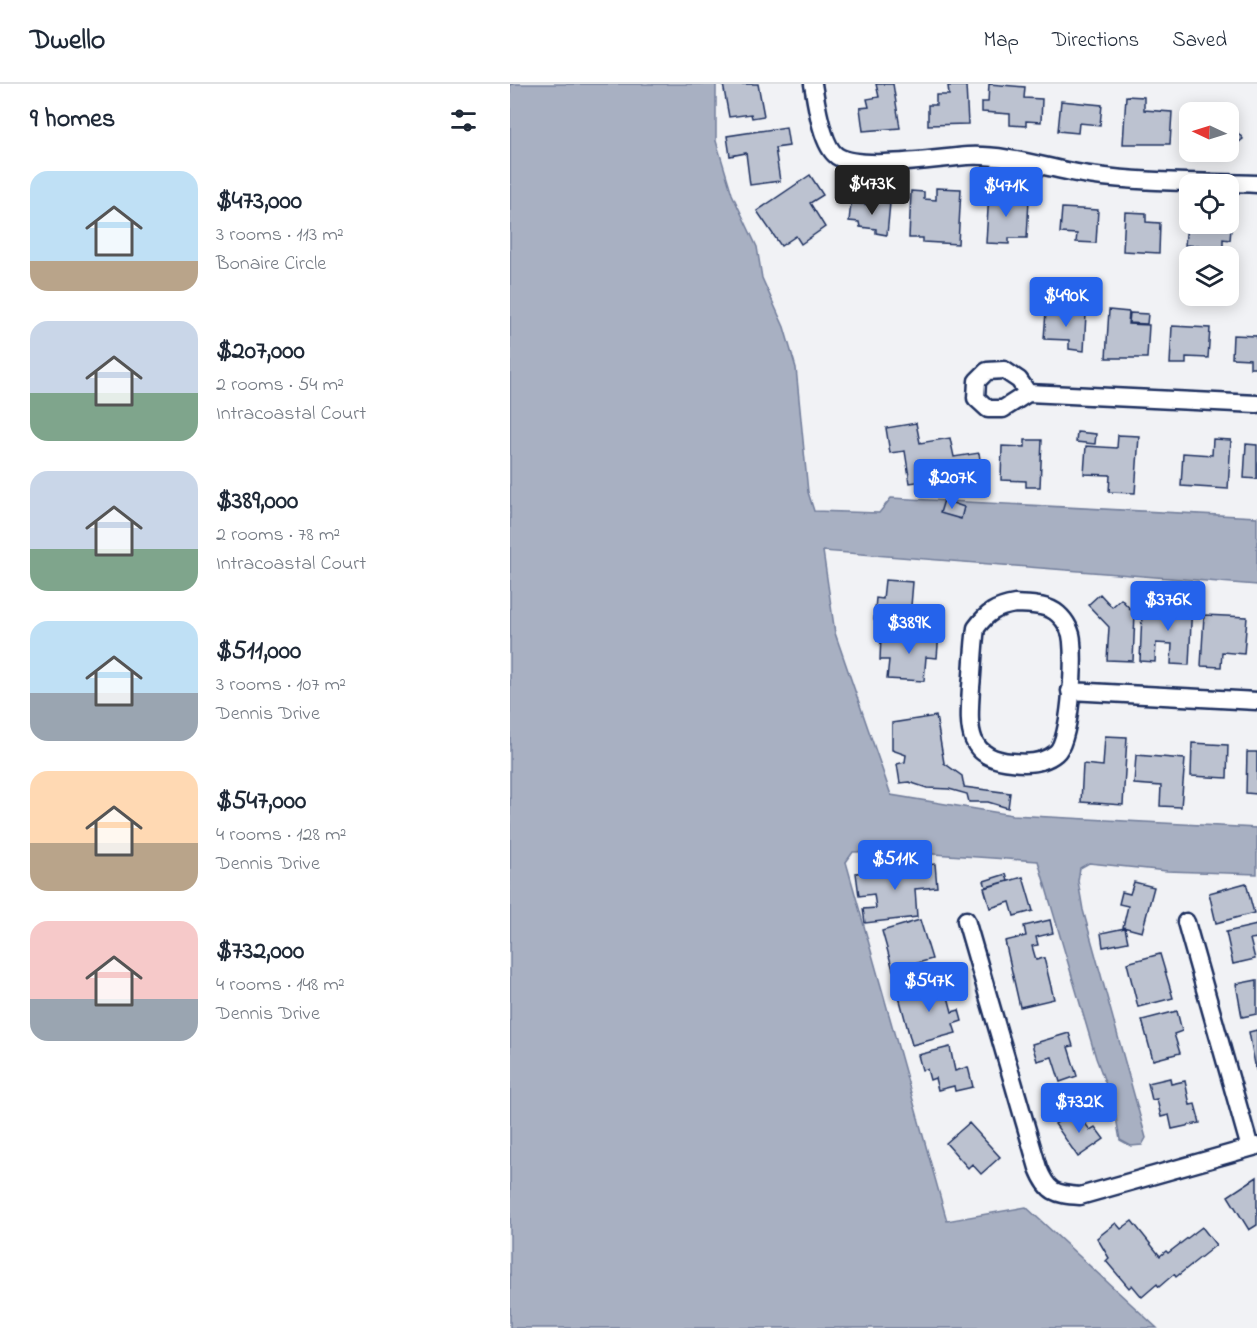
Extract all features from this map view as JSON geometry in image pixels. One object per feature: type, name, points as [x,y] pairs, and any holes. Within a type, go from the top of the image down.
[{"type":"street","points":[[813,84],[826,142],[836,156],[851,162],[881,163],[971,156],[1000,157],[1088,175],[1257,184]]},
{"type":"street","points":[[1028,393],[1257,404]]},
{"type":"street","points":[[1015,604],[1045,607],[1058,614],[1068,626],[1072,642],[1070,690],[1065,738],[1057,753],[1042,761],[1027,763],[996,760],[982,752],[972,739],[969,723],[976,628],[986,615],[998,607],[1015,604]]},
{"type":"street","points":[[1070,690],[1257,701]]},
{"type":"street","points":[[966,920],[1038,1168],[1044,1182],[1056,1194],[1080,1196],[1254,1147],[1186,922]]},
{"type":"water","points":[[510,84],[716,84],[716,141],[732,194],[757,247],[762,278],[784,327],[796,368],[808,492],[814,511],[879,513],[891,498],[1257,517],[1257,585],[823,551],[835,633],[891,795],[1012,815],[1257,828],[1257,874],[1167,871],[1089,863],[1080,868],[1078,881],[1083,910],[1146,1138],[1142,1145],[1131,1146],[1120,1140],[1114,1106],[1096,1058],[1038,861],[889,851],[853,852],[846,862],[947,1221],[1026,1207],[1157,1328],[510,1328]]},
{"type":"building","points":[[723,84],[758,84],[764,116],[752,118],[751,114],[729,117]]},
{"type":"building","points":[[876,84],[893,84],[900,128],[863,131],[860,108],[869,107],[867,99],[879,97]]},
{"type":"building","points":[[989,84],[1025,87],[1024,98],[1042,99],[1041,122],[1026,121],[1026,126],[1010,125],[1010,114],[982,112],[982,102],[988,102]]},
{"type":"building","points":[[948,86],[966,86],[968,124],[928,125],[928,105],[936,105],[936,95],[949,95]]},
{"type":"building","points":[[1126,96],[1144,97],[1144,110],[1172,112],[1170,144],[1123,144]]},
{"type":"building","points":[[1061,101],[1102,105],[1100,125],[1079,123],[1078,133],[1058,131]]},
{"type":"building","points":[[786,127],[789,146],[775,148],[780,181],[750,185],[746,153],[730,156],[727,136]]},
{"type":"building","points":[[810,175],[823,195],[810,203],[825,227],[801,244],[796,236],[781,246],[757,211]]},
{"type":"building","points":[[936,188],[961,189],[958,244],[923,242],[923,238],[909,238],[911,191],[924,192],[924,199],[936,200]]},
{"type":"building","points":[[989,192],[1008,193],[1008,198],[1029,199],[1027,238],[1009,238],[1009,244],[986,243]]},
{"type":"building","points":[[873,201],[890,203],[887,235],[876,233],[876,229],[860,227],[859,222],[849,221],[851,203],[872,205]]},
{"type":"building","points":[[1062,208],[1098,210],[1096,243],[1076,242],[1077,234],[1060,233]]},
{"type":"building","points":[[1125,212],[1146,213],[1146,222],[1160,223],[1159,253],[1123,251]]},
{"type":"building","points":[[1186,234],[1231,234],[1230,240],[1223,239],[1223,246],[1185,245]]},
{"type":"building","points":[[1109,310],[1129,312],[1128,324],[1149,325],[1147,358],[1106,358]]},
{"type":"building","points":[[1046,311],[1086,314],[1084,351],[1069,349],[1069,340],[1044,339]]},
{"type":"building","points":[[1130,313],[1148,314],[1147,324],[1129,323]]},
{"type":"building","points":[[1172,326],[1210,328],[1208,358],[1186,357],[1186,364],[1170,364]]},
{"type":"building","points":[[1233,335],[1257,336],[1257,368],[1250,368],[1250,359],[1232,358]]},
{"type":"building","points":[[916,423],[920,443],[950,438],[954,457],[979,453],[982,472],[910,483],[905,451],[890,453],[886,428]]},
{"type":"building","points":[[1077,432],[1096,434],[1095,444],[1076,442]]},
{"type":"building","points":[[1118,435],[1139,436],[1135,493],[1109,492],[1110,475],[1084,474],[1086,446],[1117,448]]},
{"type":"building","points":[[1213,439],[1231,440],[1228,489],[1181,486],[1183,453],[1212,455]]},
{"type":"building","points":[[1025,440],[1042,440],[1040,487],[1026,487],[1026,481],[1001,480],[1002,446],[1025,447]]},
{"type":"building","points":[[1246,444],[1257,445],[1257,479],[1244,478]]},
{"type":"building","points":[[944,500],[964,507],[961,519],[940,513]]},
{"type":"building","points":[[885,580],[913,582],[911,606],[928,607],[926,625],[874,620],[876,598],[883,599]]},
{"type":"building","points":[[1100,594],[1112,607],[1121,599],[1135,614],[1133,661],[1107,660],[1109,627],[1088,605]]},
{"type":"building","points":[[1167,600],[1192,602],[1189,665],[1171,664],[1172,644],[1156,643],[1155,662],[1140,661],[1142,612],[1167,614]]},
{"type":"building","points":[[1204,615],[1247,617],[1244,654],[1222,652],[1221,667],[1201,666]]},
{"type":"building","points":[[919,631],[939,632],[937,658],[926,657],[924,681],[887,679],[889,660],[880,660],[881,635],[919,637]]},
{"type":"building","points":[[936,716],[944,763],[962,776],[964,787],[1010,793],[1008,808],[988,802],[969,802],[967,794],[949,789],[927,788],[909,782],[900,783],[897,764],[905,762],[906,755],[892,750],[892,723]]},
{"type":"building","points":[[1105,736],[1127,737],[1123,805],[1081,802],[1083,764],[1103,766]]},
{"type":"building","points":[[1192,743],[1228,745],[1227,778],[1191,776]]},
{"type":"building","points":[[1247,752],[1257,752],[1257,794],[1246,793]]},
{"type":"building","points":[[1136,755],[1185,759],[1181,807],[1160,806],[1161,786],[1134,784]]},
{"type":"building","points":[[935,864],[937,887],[915,889],[917,917],[865,923],[863,909],[876,908],[874,894],[859,896],[856,873]]},
{"type":"building","points":[[1006,874],[1008,881],[986,887],[984,881]]},
{"type":"building","points":[[1023,877],[1033,911],[1014,916],[1010,902],[990,908],[984,888]]},
{"type":"building","points":[[1134,882],[1154,887],[1142,932],[1123,927],[1128,906],[1119,904],[1122,892],[1130,894]]},
{"type":"building","points":[[1246,883],[1254,913],[1216,923],[1209,893]]},
{"type":"building","points":[[920,920],[932,959],[893,970],[882,931]]},
{"type":"building","points":[[1050,920],[1053,933],[1036,937],[1038,945],[1032,946],[1036,960],[1044,958],[1054,999],[1020,1007],[1005,941],[1026,936],[1024,926]]},
{"type":"building","points":[[1257,925],[1257,938],[1250,939],[1255,959],[1233,964],[1226,932]]},
{"type":"building","points":[[1125,928],[1128,942],[1103,947],[1101,933]]},
{"type":"building","points":[[1160,954],[1173,998],[1138,1007],[1127,963]]},
{"type":"building","points":[[1257,980],[1257,1014],[1242,1017],[1236,984]]},
{"type":"building","points":[[944,981],[952,1012],[959,1010],[962,1021],[953,1024],[956,1033],[912,1045],[898,993]]},
{"type":"building","points":[[1177,1011],[1182,1031],[1174,1034],[1180,1053],[1153,1060],[1142,1020]]},
{"type":"building","points":[[1257,1030],[1257,1070],[1256,1070],[1249,1032]]},
{"type":"building","points":[[1069,1033],[1073,1046],[1068,1047],[1077,1076],[1060,1082],[1052,1057],[1037,1061],[1032,1044]]},
{"type":"building","points":[[950,1047],[955,1071],[968,1067],[973,1087],[955,1091],[954,1086],[938,1090],[935,1078],[930,1080],[927,1069],[922,1070],[918,1055]]},
{"type":"building","points":[[1170,1078],[1171,1084],[1185,1081],[1190,1105],[1195,1104],[1200,1123],[1172,1129],[1169,1115],[1161,1117],[1157,1099],[1152,1100],[1148,1083]]},
{"type":"building","points":[[1075,1110],[1090,1130],[1095,1127],[1104,1139],[1078,1157],[1055,1124]]},
{"type":"building","points":[[969,1123],[1000,1157],[981,1174],[972,1164],[968,1168],[946,1143]]},
{"type":"building","points":[[1257,1177],[1257,1225],[1249,1230],[1228,1196]]},
{"type":"building","points":[[1132,1221],[1160,1256],[1166,1251],[1168,1253],[1202,1227],[1216,1245],[1176,1277],[1174,1274],[1159,1287],[1157,1284],[1142,1297],[1132,1285],[1129,1288],[1106,1261],[1109,1258],[1097,1238],[1116,1223],[1121,1229]]}]
